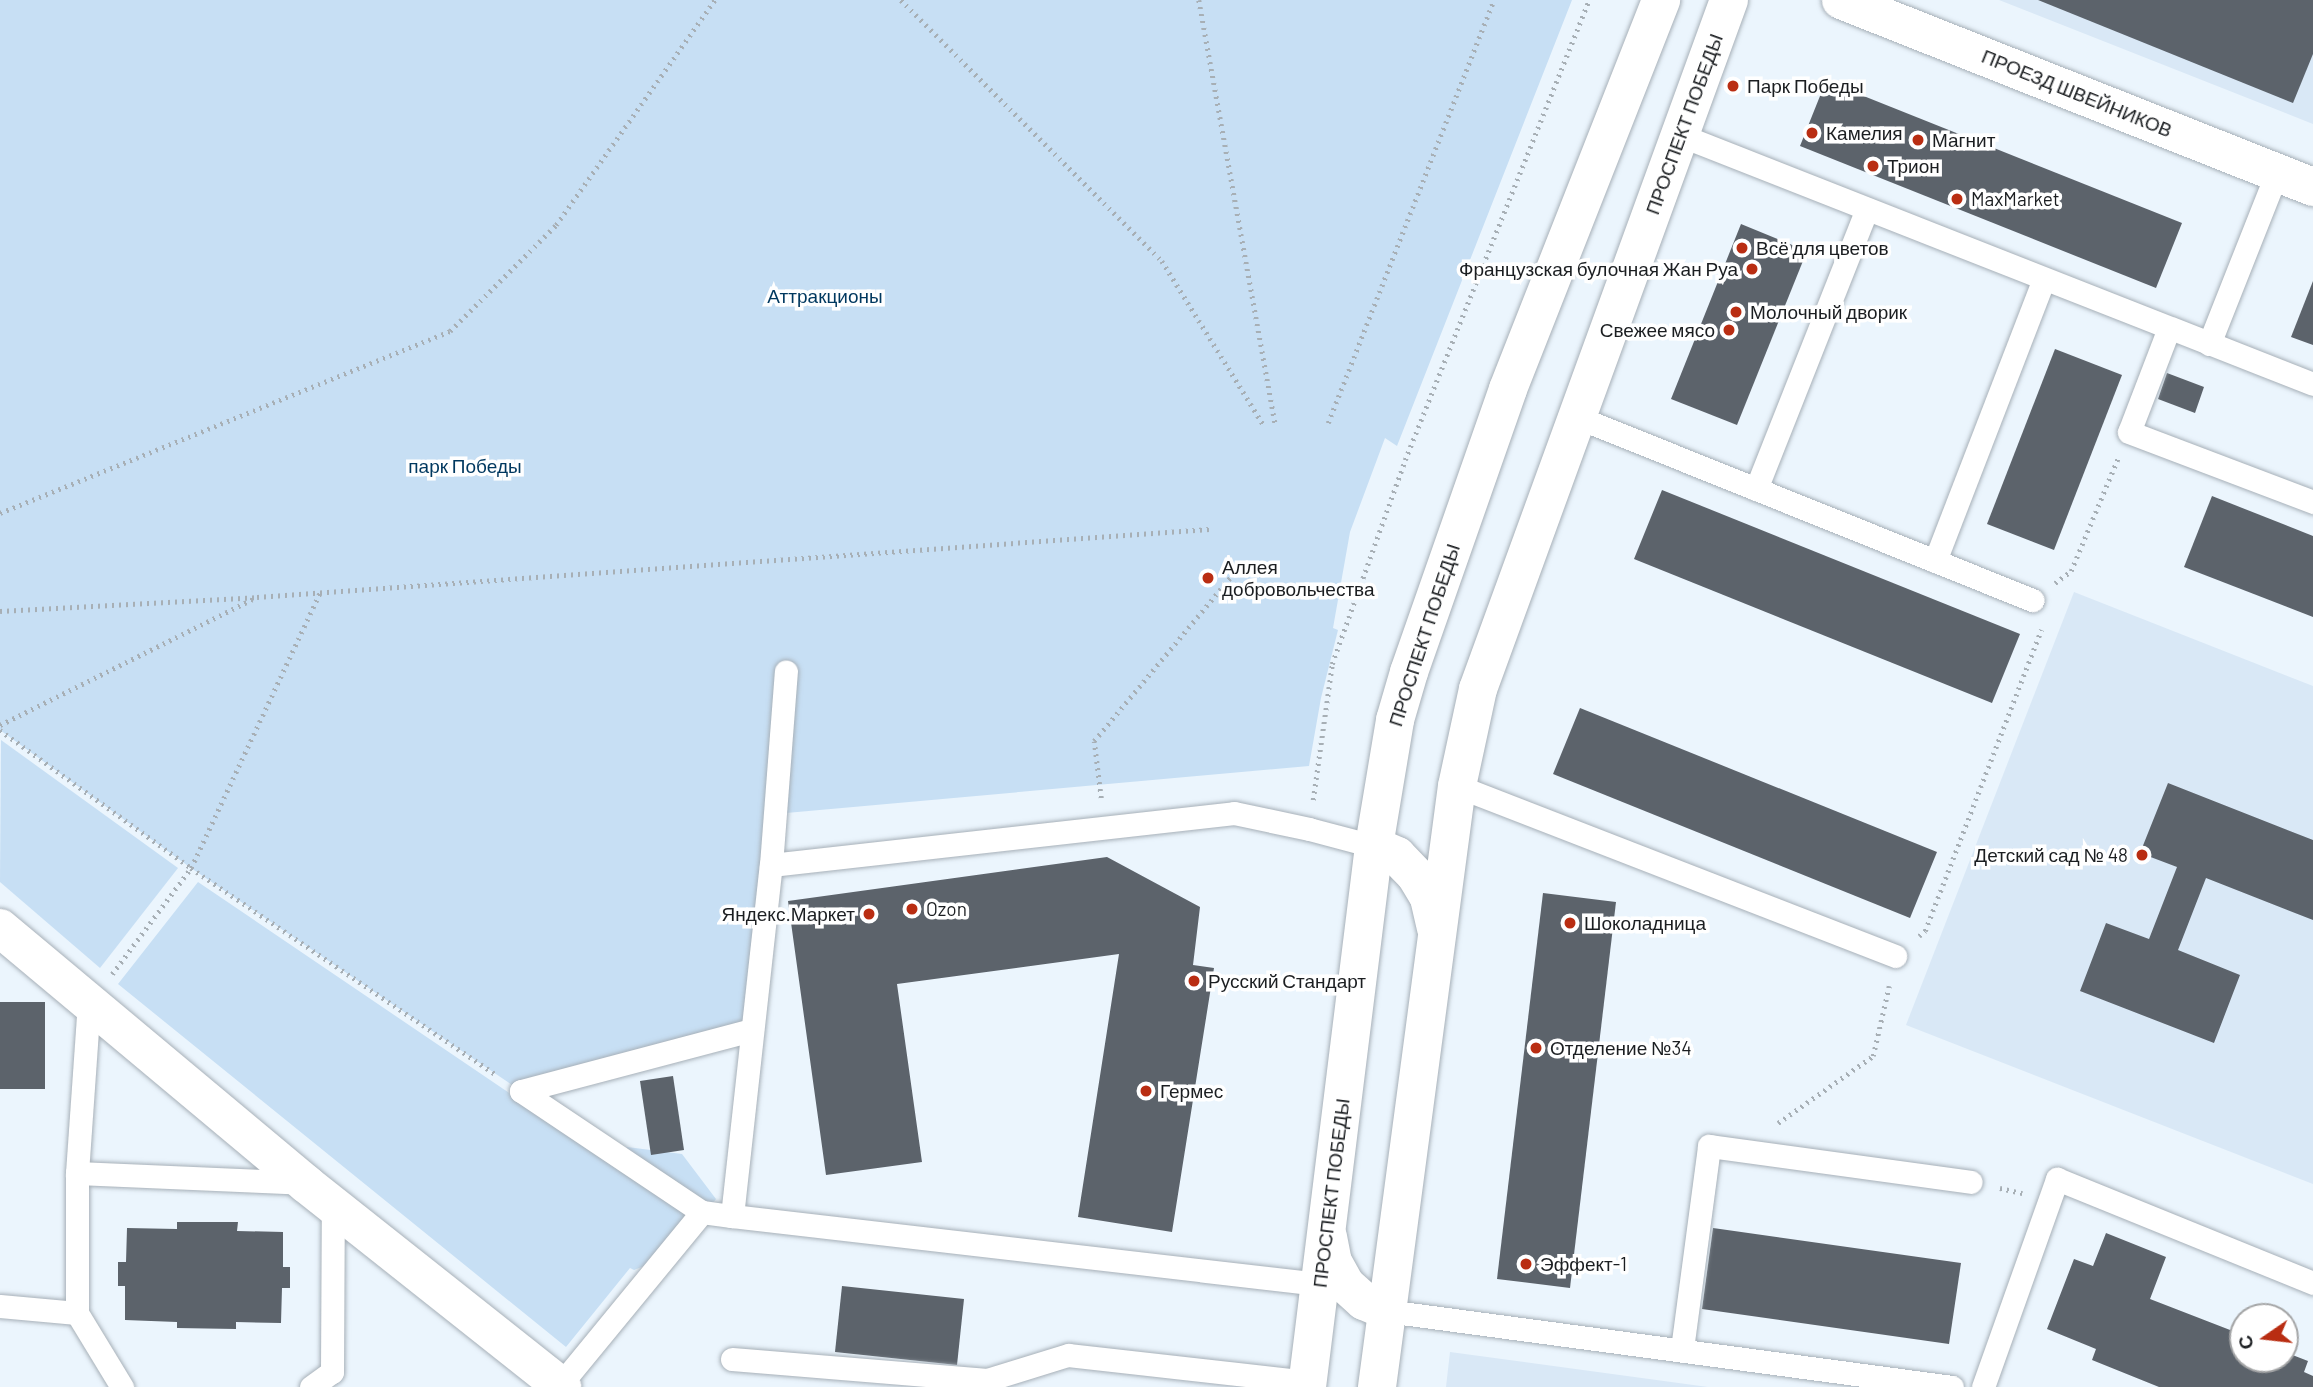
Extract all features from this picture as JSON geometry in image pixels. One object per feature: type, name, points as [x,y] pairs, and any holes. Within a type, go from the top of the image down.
[{"type":"main road","name":"ПРОСПЕКТ ПОБЕДЫ","points":[[1307,1384],[1385,769],[1409,672],[1508,389],[1661,0]]},
{"type":"main road","name":"ПРОСПЕКТ ПОБЕДЫ","points":[[1377,1387],[1457,786],[1478,689],[1729,0]]},
{"type":"main road","name":"ПРОЕЗД ШВЕЙНИКОВ","points":[[1841,0],[2313,187]]},
{"type":"main road","points":[[1374,846],[1397,856],[1416,876],[1429,898],[1437,933]]},
{"type":"main road","points":[[0,928],[320,1194],[561,1386]]},
{"type":"main road","points":[[1326,1228],[1333,1262],[1346,1285],[1364,1301],[1387,1311]]},
{"type":"lane","points":[[1680,135],[2313,384]]},
{"type":"lane","points":[[2209,344],[2277,172]]},
{"type":"lane","points":[[1756,489],[1867,209]]},
{"type":"lane","points":[[1935,561],[2044,279]]},
{"type":"lane","points":[[2169,328],[2129,432],[2313,502]]},
{"type":"lane","points":[[1577,417],[2033,600]]},
{"type":"lane","points":[[732,1216],[771,865],[786,672]]},
{"type":"lane","points":[[1457,786],[1895,956]]},
{"type":"lane","points":[[771,865],[1234,813],[1309,828],[1374,846]]},
{"type":"lane","points":[[89,1003],[77,1173],[77,1313],[122,1387]]},
{"type":"lane","points":[[521,1091],[752,1030]]},
{"type":"lane","points":[[521,1091],[702,1212],[1319,1284]]},
{"type":"lane","points":[[1682,1349],[1709,1146],[1971,1182]]},
{"type":"lane","points":[[77,1173],[320,1194],[332,1372],[311,1387]]},
{"type":"lane","points":[[1983,1387],[2057,1180],[2313,1283]]},
{"type":"lane","points":[[561,1386],[702,1212]]},
{"type":"lane","points":[[0,1307],[77,1313]]},
{"type":"lane","points":[[1387,1311],[1946,1386]]},
{"type":"lane","points":[[732,1359],[987,1380],[1068,1355],[1307,1384]]},
{"type":"path","points":[[0,513],[450,331],[556,225],[715,0]]},
{"type":"path","points":[[901,0],[1163,261],[1265,427]]},
{"type":"path","points":[[1199,0],[1275,424]]},
{"type":"path","points":[[1328,423],[1494,0]]},
{"type":"path","points":[[1309,828],[1332,664],[1405,460],[1589,0]]},
{"type":"path","points":[[1739,1150],[1873,1056],[1895,956],[1925,931],[2043,623],[2033,600],[2071,571],[2129,432]]},
{"type":"path","points":[[0,611],[257,597],[1210,529]]},
{"type":"path","points":[[1104,828],[1094,741],[1234,573]]},
{"type":"path","points":[[89,1003],[191,868],[320,592]]},
{"type":"path","points":[[257,597],[0,728],[191,868],[521,1091]]},
{"type":"path","points":[[1971,1182],[2050,1200]]},
{"type":"shaded area","points":[[1999,0],[2313,0],[2313,124],[2065,26]]},
{"type":"shaded area","name":"Детский сад № 48","points":[[2074,592],[2313,686],[2313,1184],[1906,1025]]},
{"type":"shaded area","points":[[1450,1352],[1708,1387],[1446,1387]]},
{"type":"green space","name":"парк Победы","points":[[0,0],[1572,0],[1397,446],[1385,438],[1350,532],[1333,628],[1338,630],[1321,698],[1309,766],[775,814],[752,1030],[521,1091],[191,868],[0,730]]},
{"type":"green space","points":[[1,740],[178,868],[100,968],[0,882]]},
{"type":"green space","points":[[198,882],[611,1162],[627,1147],[682,1154],[716,1199],[672,1255],[634,1270],[630,1268],[566,1347],[118,984]]},
{"type":"building","points":[[2038,0],[2313,0],[2313,54],[2293,103]]},
{"type":"building","points":[[1826,81],[2182,223],[2156,288],[1800,146]]},
{"type":"building","points":[[1741,224],[1807,251],[1737,425],[1671,399]]},
{"type":"building","points":[[2313,281],[2313,345],[2291,337]]},
{"type":"building","points":[[2055,349],[2122,375],[2054,550],[1987,524]]},
{"type":"building","points":[[2167,373],[2204,387],[2195,413],[2158,399]]},
{"type":"building","points":[[1662,490],[2020,634],[1992,703],[1634,559]]},
{"type":"building","points":[[2212,496],[2313,536],[2313,617],[2184,567]]},
{"type":"building","points":[[1580,708],[1937,852],[1910,918],[1553,774]]},
{"type":"building","points":[[2168,783],[2313,840],[2313,920],[2206,878],[2178,950],[2240,975],[2214,1043],[2080,991],[2106,923],[2149,939],[2177,867],[2140,853]]},
{"type":"building","points":[[1107,857],[1200,907],[1193,965],[1214,968],[1172,1232],[1078,1217],[1119,954],[897,984],[922,1162],[826,1175],[788,901]]},
{"type":"building","points":[[1543,893],[1616,902],[1570,1288],[1497,1279]]},
{"type":"building","points":[[0,1002],[45,1002],[45,1089],[0,1089]]},
{"type":"building","points":[[673,1076],[684,1150],[651,1155],[640,1081]]},
{"type":"building","points":[[177,1222],[238,1222],[237,1231],[283,1232],[283,1267],[290,1267],[290,1288],[282,1288],[281,1323],[236,1322],[236,1329],[177,1328],[177,1322],[125,1320],[125,1286],[118,1286],[118,1262],[126,1262],[127,1228],[177,1229]]},
{"type":"building","points":[[1713,1228],[1961,1263],[1949,1344],[1702,1309]]},
{"type":"building","points":[[2106,1233],[2166,1257],[2150,1299],[2229,1330],[2229,1373],[2299,1373],[2299,1357],[2308,1361],[2304,1372],[2313,1376],[2313,1387],[2159,1387],[2092,1360],[2096,1349],[2047,1329],[2074,1259],[2093,1266]]},
{"type":"building","points":[[842,1286],[964,1299],[957,1365],[835,1352]]},
{"type":"place","name":"Парк Победы","points":[[1733,86]]},
{"type":"place","name":"Камелия","points":[[1812,133]]},
{"type":"place","name":"Магнит","points":[[1918,140]]},
{"type":"place","name":"Трион","points":[[1873,166]]},
{"type":"place","name":"MaxMarket","points":[[1957,199]]},
{"type":"place","name":"Всё для цветов","points":[[1742,248]]},
{"type":"place","name":"Французская булочная Жан Руа","points":[[1752,269]]},
{"type":"place","name":"Молочный дворик","points":[[1736,312]]},
{"type":"place","name":"Свежее мясо","points":[[1729,330]]},
{"type":"place","name":"Аллея добровольчества","points":[[1208,578]]},
{"type":"place","name":"Детский сад № 48","points":[[2142,855]]},
{"type":"place","name":"Ozon","points":[[912,909]]},
{"type":"place","name":"Яндекс.Маркет","points":[[869,914]]},
{"type":"place","name":"Шоколадница","points":[[1570,923]]},
{"type":"place","name":"Русский Стандарт","points":[[1194,981]]},
{"type":"place","name":"Отделение №34","points":[[1536,1048]]},
{"type":"place","name":"Гермес","points":[[1146,1091]]},
{"type":"place","name":"Эффект-1","points":[[1526,1264]]},
{"type":"park label","name":"Аттракционы","points":[[825,296]]}]
